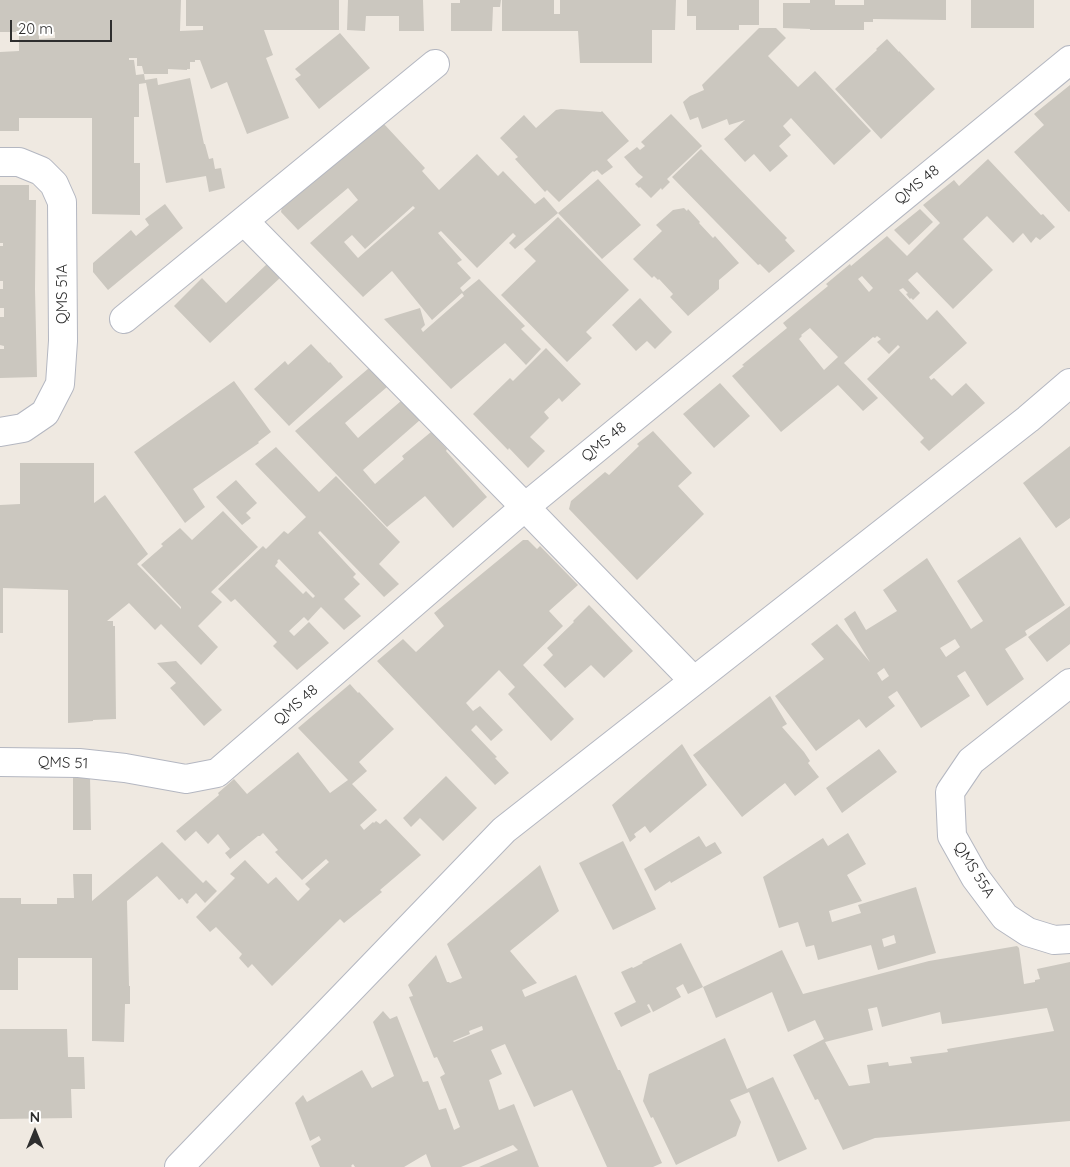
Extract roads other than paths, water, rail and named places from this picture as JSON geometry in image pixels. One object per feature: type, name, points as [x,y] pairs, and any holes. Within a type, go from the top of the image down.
[{"type":"street","name":"QMS 48","points":[[125,768],[186,779],[217,773],[525,507],[1070,60]]},
{"type":"street","points":[[124,319],[435,64]]},
{"type":"street","name":"QMS 51A","points":[[0,162],[19,162],[41,171],[54,184],[62,202],[63,341],[60,384],[45,413],[23,428],[0,432]]},
{"type":"street","points":[[244,221],[694,681]]},
{"type":"street","points":[[179,1167],[504,830],[1028,419],[1070,382]]},
{"type":"street","name":"QMS 55A","points":[[1070,683],[971,761],[950,792],[952,836],[974,877],[1006,917],[1028,932],[1054,940],[1070,939]]},
{"type":"street","name":"QMS 51","points":[[0,762],[79,763],[125,768]]}]
